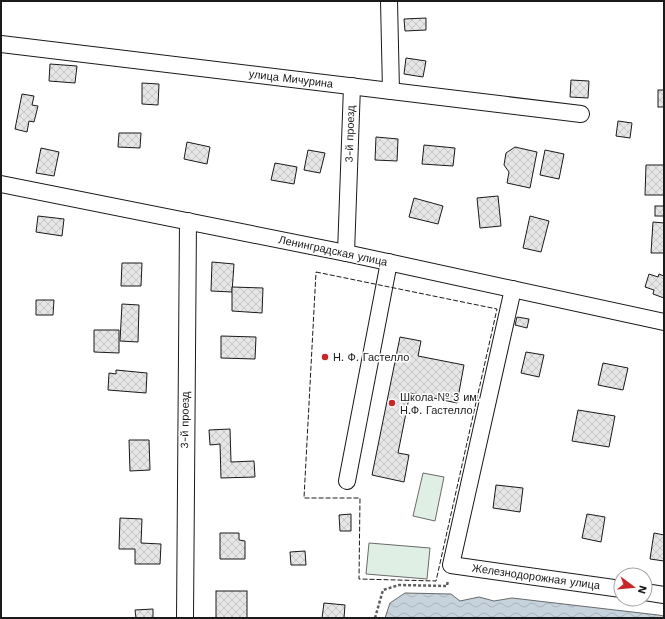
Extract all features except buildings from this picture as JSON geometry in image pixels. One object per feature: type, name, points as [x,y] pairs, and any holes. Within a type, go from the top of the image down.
[{"type":"street","points":[[389,1],[391,91]]},
{"type":"street","name":"улица Мичурина","points":[[1,44],[581,114]]},
{"type":"street","name":"3-й проезд","points":[[346,253],[352,86]]},
{"type":"street","name":"Ленинградская улица","points":[[1,184],[346,253],[664,322]]},
{"type":"street","name":"3-й проезд","points":[[185,618],[188,221]]},
{"type":"street","points":[[347,480],[389,262]]},
{"type":"street","points":[[451,565],[513,289]]},
{"type":"street","name":"Железнодорожная улица","points":[[451,565],[613,588]]},
{"type":"street","points":[[653,593],[664,595]]},
{"type":"path","points":[[375,618],[383,590],[399,585],[447,586],[451,565]]},
{"type":"green space","points":[[423,473],[444,477],[435,521],[413,516]]},
{"type":"green space","points":[[369,543],[430,548],[427,579],[366,574]]},
{"type":"water","points":[[405,593],[451,594],[460,601],[479,597],[494,601],[512,598],[658,615],[664,616],[664,618],[385,618],[390,603]]},
{"type":"fence","points":[[316,272],[497,309],[436,581],[359,579],[360,498],[304,498],[316,272]]},
{"type":"place","name":"Н. Ф. Гастелло","points":[[325,357]]},
{"type":"place","name":"Школа № 3 им. Н.Ф. Гастелло","points":[[392,403]]}]
